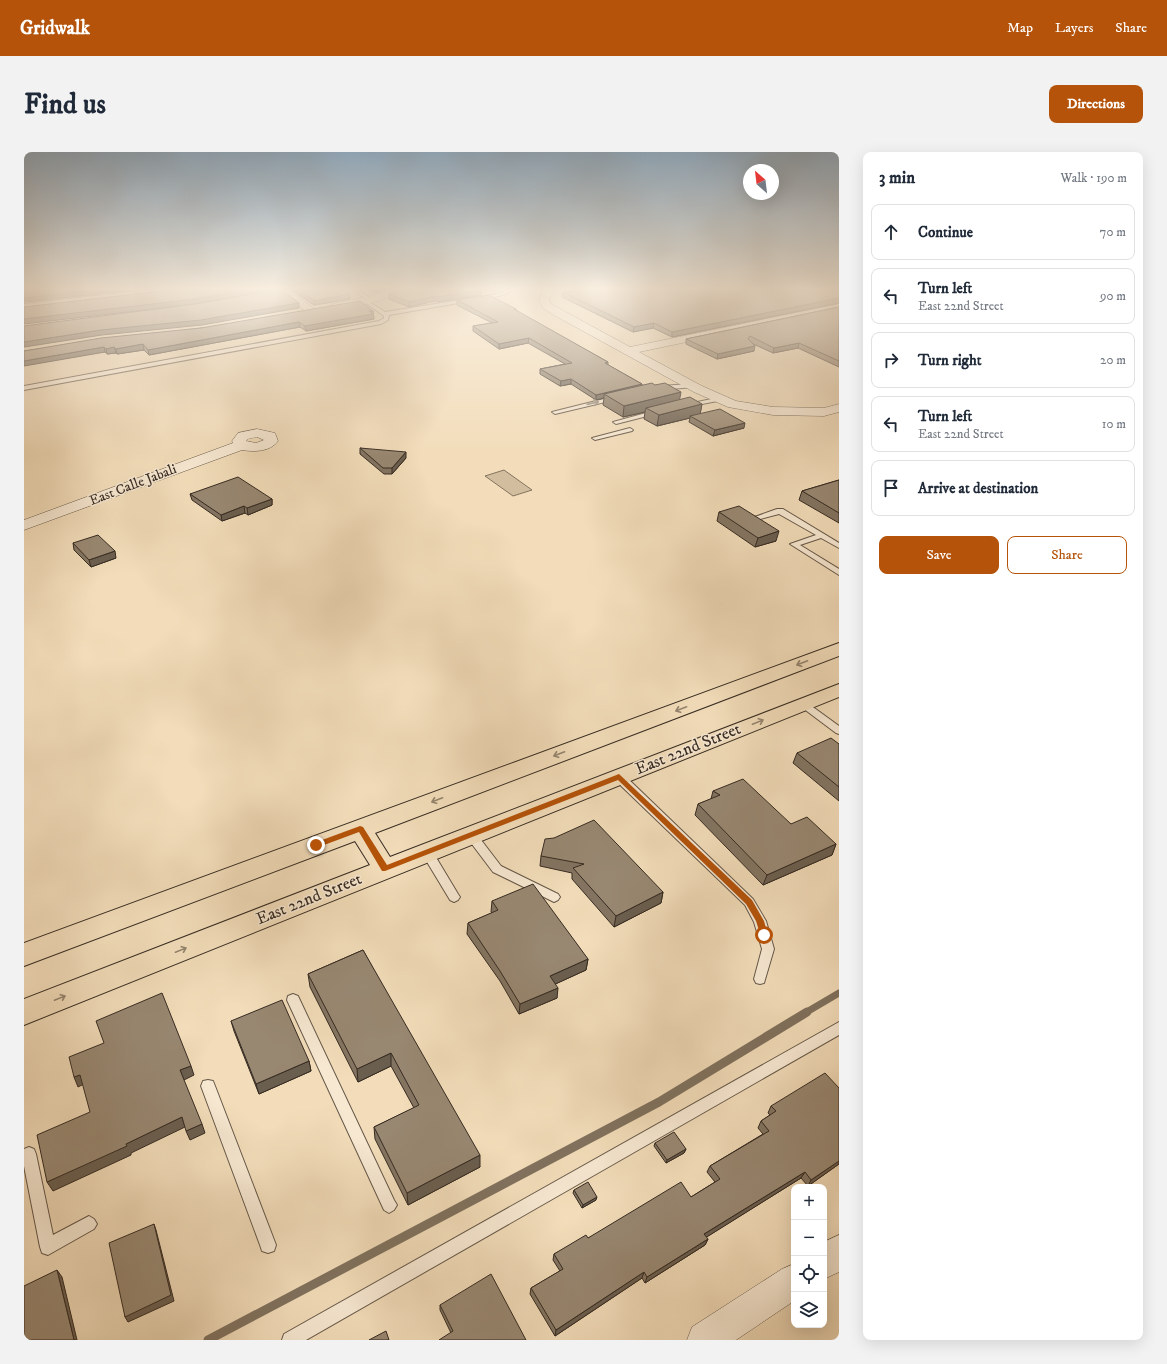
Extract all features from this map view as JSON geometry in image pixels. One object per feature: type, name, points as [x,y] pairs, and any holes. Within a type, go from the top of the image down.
[{"type":"main road","points":[[24,955],[839,650]]},
{"type":"main road","name":"East 22nd Street","points":[[24,1012],[839,690]]},
{"type":"main road","points":[[360,829],[385,869]]},
{"type":"street","points":[[618,345],[692,386],[733,404],[773,411],[824,412],[839,408]]},
{"type":"street","points":[[628,351],[655,345]]},
{"type":"street","name":"East Calle Jabali","points":[[24,526],[242,445]]},
{"type":"street","points":[[827,1260],[839,1252]]},
{"type":"street","points":[[704,1340],[791,1283]]},
{"type":"lane","points":[[24,388],[254,345]]},
{"type":"lane","points":[[653,390],[692,386]]},
{"type":"lane","points":[[555,412],[624,396]]},
{"type":"lane","points":[[679,407],[721,399]]},
{"type":"lane","points":[[616,422],[665,410]]},
{"type":"lane","points":[[595,438],[630,430]]},
{"type":"lane","points":[[753,519],[780,511],[839,546]]},
{"type":"lane","points":[[822,535],[794,544],[839,573]]},
{"type":"lane","points":[[803,704],[839,732]]},
{"type":"lane","points":[[619,777],[749,902],[760,921],[768,949],[760,978]]},
{"type":"lane","points":[[471,835],[497,869],[554,897]]},
{"type":"lane","points":[[427,852],[454,897]]},
{"type":"lane","points":[[293,1000],[389,1205]]},
{"type":"lane","points":[[290,1340],[839,1028]]},
{"type":"lane","points":[[208,1086],[268,1245]]},
{"type":"lane","points":[[29,1154],[48,1247],[90,1224]]},
{"type":"shaded area","points":[[504,470],[532,490],[513,496],[485,476]]},
{"type":"building","points":[[57,345],[135,345],[116,349],[114,347],[106,349],[104,347],[24,361],[24,351]]},
{"type":"building","points":[[144,345],[173,345],[148,350]]},
{"type":"building","points":[[542,345],[579,345],[608,362],[605,363],[642,384],[596,395],[571,379],[561,381],[540,369],[572,363]]},
{"type":"building","points":[[700,345],[755,346],[718,354]]},
{"type":"building","points":[[769,345],[787,345],[774,348]]},
{"type":"building","points":[[804,345],[839,345],[839,361]]},
{"type":"building","points":[[652,383],[655,385],[665,383],[681,392],[624,406],[604,394]]},
{"type":"building","points":[[690,397],[702,404],[659,415],[646,408]]},
{"type":"building","points":[[720,409],[745,423],[715,430],[690,416]]},
{"type":"building","points":[[360,448],[406,452],[392,468],[383,468]]},
{"type":"building","points":[[238,477],[272,499],[247,508],[244,506],[221,515],[190,494]]},
{"type":"building","points":[[839,480],[839,513],[802,491]]},
{"type":"building","points":[[739,506],[779,531],[758,538],[719,512]]},
{"type":"building","points":[[98,535],[115,551],[89,560],[73,543]]},
{"type":"building","points":[[831,738],[839,744],[839,787],[797,753]]},
{"type":"building","points":[[743,779],[791,824],[807,817],[836,844],[767,875],[698,804],[720,795],[713,791]]},
{"type":"building","points":[[594,820],[663,892],[616,916],[573,868],[584,864],[541,856],[545,839],[554,838]]},
{"type":"building","points":[[533,884],[588,959],[550,976],[558,988],[520,1004],[468,923],[498,910],[492,901]]},
{"type":"building","points":[[363,950],[480,1155],[407,1193],[374,1127],[419,1105],[391,1053],[357,1069],[308,974]]},
{"type":"building","points":[[162,993],[191,1066],[180,1070],[202,1124],[186,1131],[182,1117],[126,1144],[127,1146],[47,1182],[37,1135],[90,1112],[80,1075],[74,1077],[69,1057],[104,1043],[96,1021]]},
{"type":"building","points":[[282,1000],[309,1061],[256,1084],[231,1021]]},
{"type":"building","points":[[825,1073],[839,1088],[839,1161],[811,1180],[805,1172],[704,1234],[708,1239],[647,1277],[644,1272],[556,1330],[531,1288],[563,1269],[554,1254],[586,1235],[588,1238],[681,1182],[691,1197],[720,1179],[710,1166],[769,1131],[761,1121],[776,1111],[771,1106]]},
{"type":"building","points":[[674,1132],[686,1149],[667,1160],[655,1143]]},
{"type":"building","points":[[588,1182],[597,1197],[583,1205],[574,1190]]},
{"type":"building","points":[[154,1224],[171,1295],[125,1317],[109,1243]]},
{"type":"building","points":[[57,1270],[74,1340],[24,1340],[24,1286]]},
{"type":"building","points":[[491,1274],[526,1340],[439,1340],[453,1331],[440,1305]]},
{"type":"building","points":[[386,1331],[389,1340],[369,1340]]},
{"type":"waterway","points":[[805,1013],[839,993]]},
{"type":"waterway","points":[[208,1340],[659,1102],[807,1012]]},
{"type":"route","points":[[316,845],[360,829],[385,869],[619,777],[749,902],[760,921],[764,935]]}]
